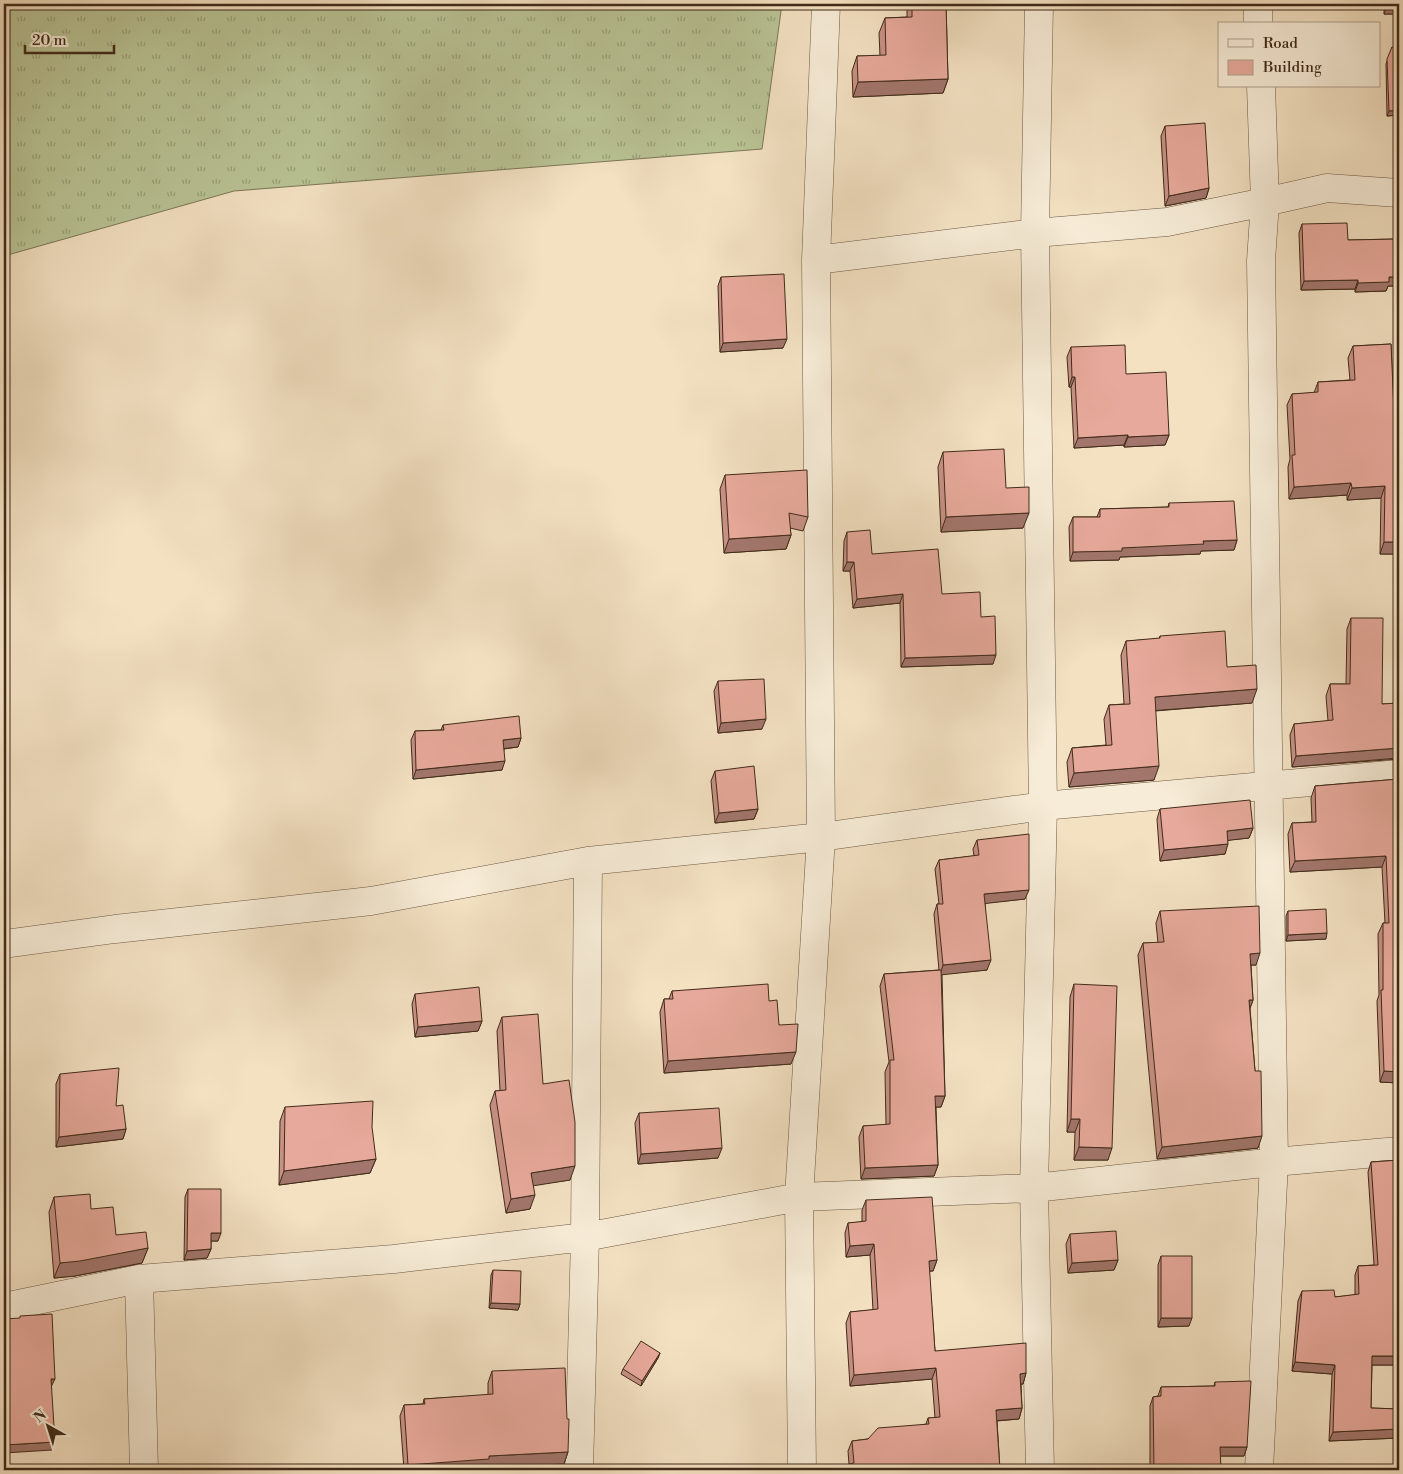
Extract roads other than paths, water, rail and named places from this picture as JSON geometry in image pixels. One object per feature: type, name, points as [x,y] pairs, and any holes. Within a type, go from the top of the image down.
[{"type":"street","points":[[802,1470],[799,1197],[821,837],[816,260],[826,4]]},
{"type":"street","points":[[1039,4],[1035,233],[1043,806],[1034,1188],[1040,1470]]},
{"type":"street","points":[[1258,4],[1258,22]]},
{"type":"street","points":[[1259,1470],[1274,1162],[1261,261],[1265,202],[1261,88]]},
{"type":"street","points":[[816,260],[1035,233],[1167,222],[1327,188],[1399,193]]},
{"type":"street","points":[[4,944],[115,929],[371,901],[588,861],[821,837],[1043,806],[1399,774]]},
{"type":"street","points":[[579,1470],[585,1237],[588,861]]},
{"type":"street","points":[[4,1307],[139,1279],[394,1260],[585,1237],[799,1197],[1034,1188],[1274,1162],[1399,1151]]},
{"type":"street","points":[[139,1279],[144,1470]]}]
